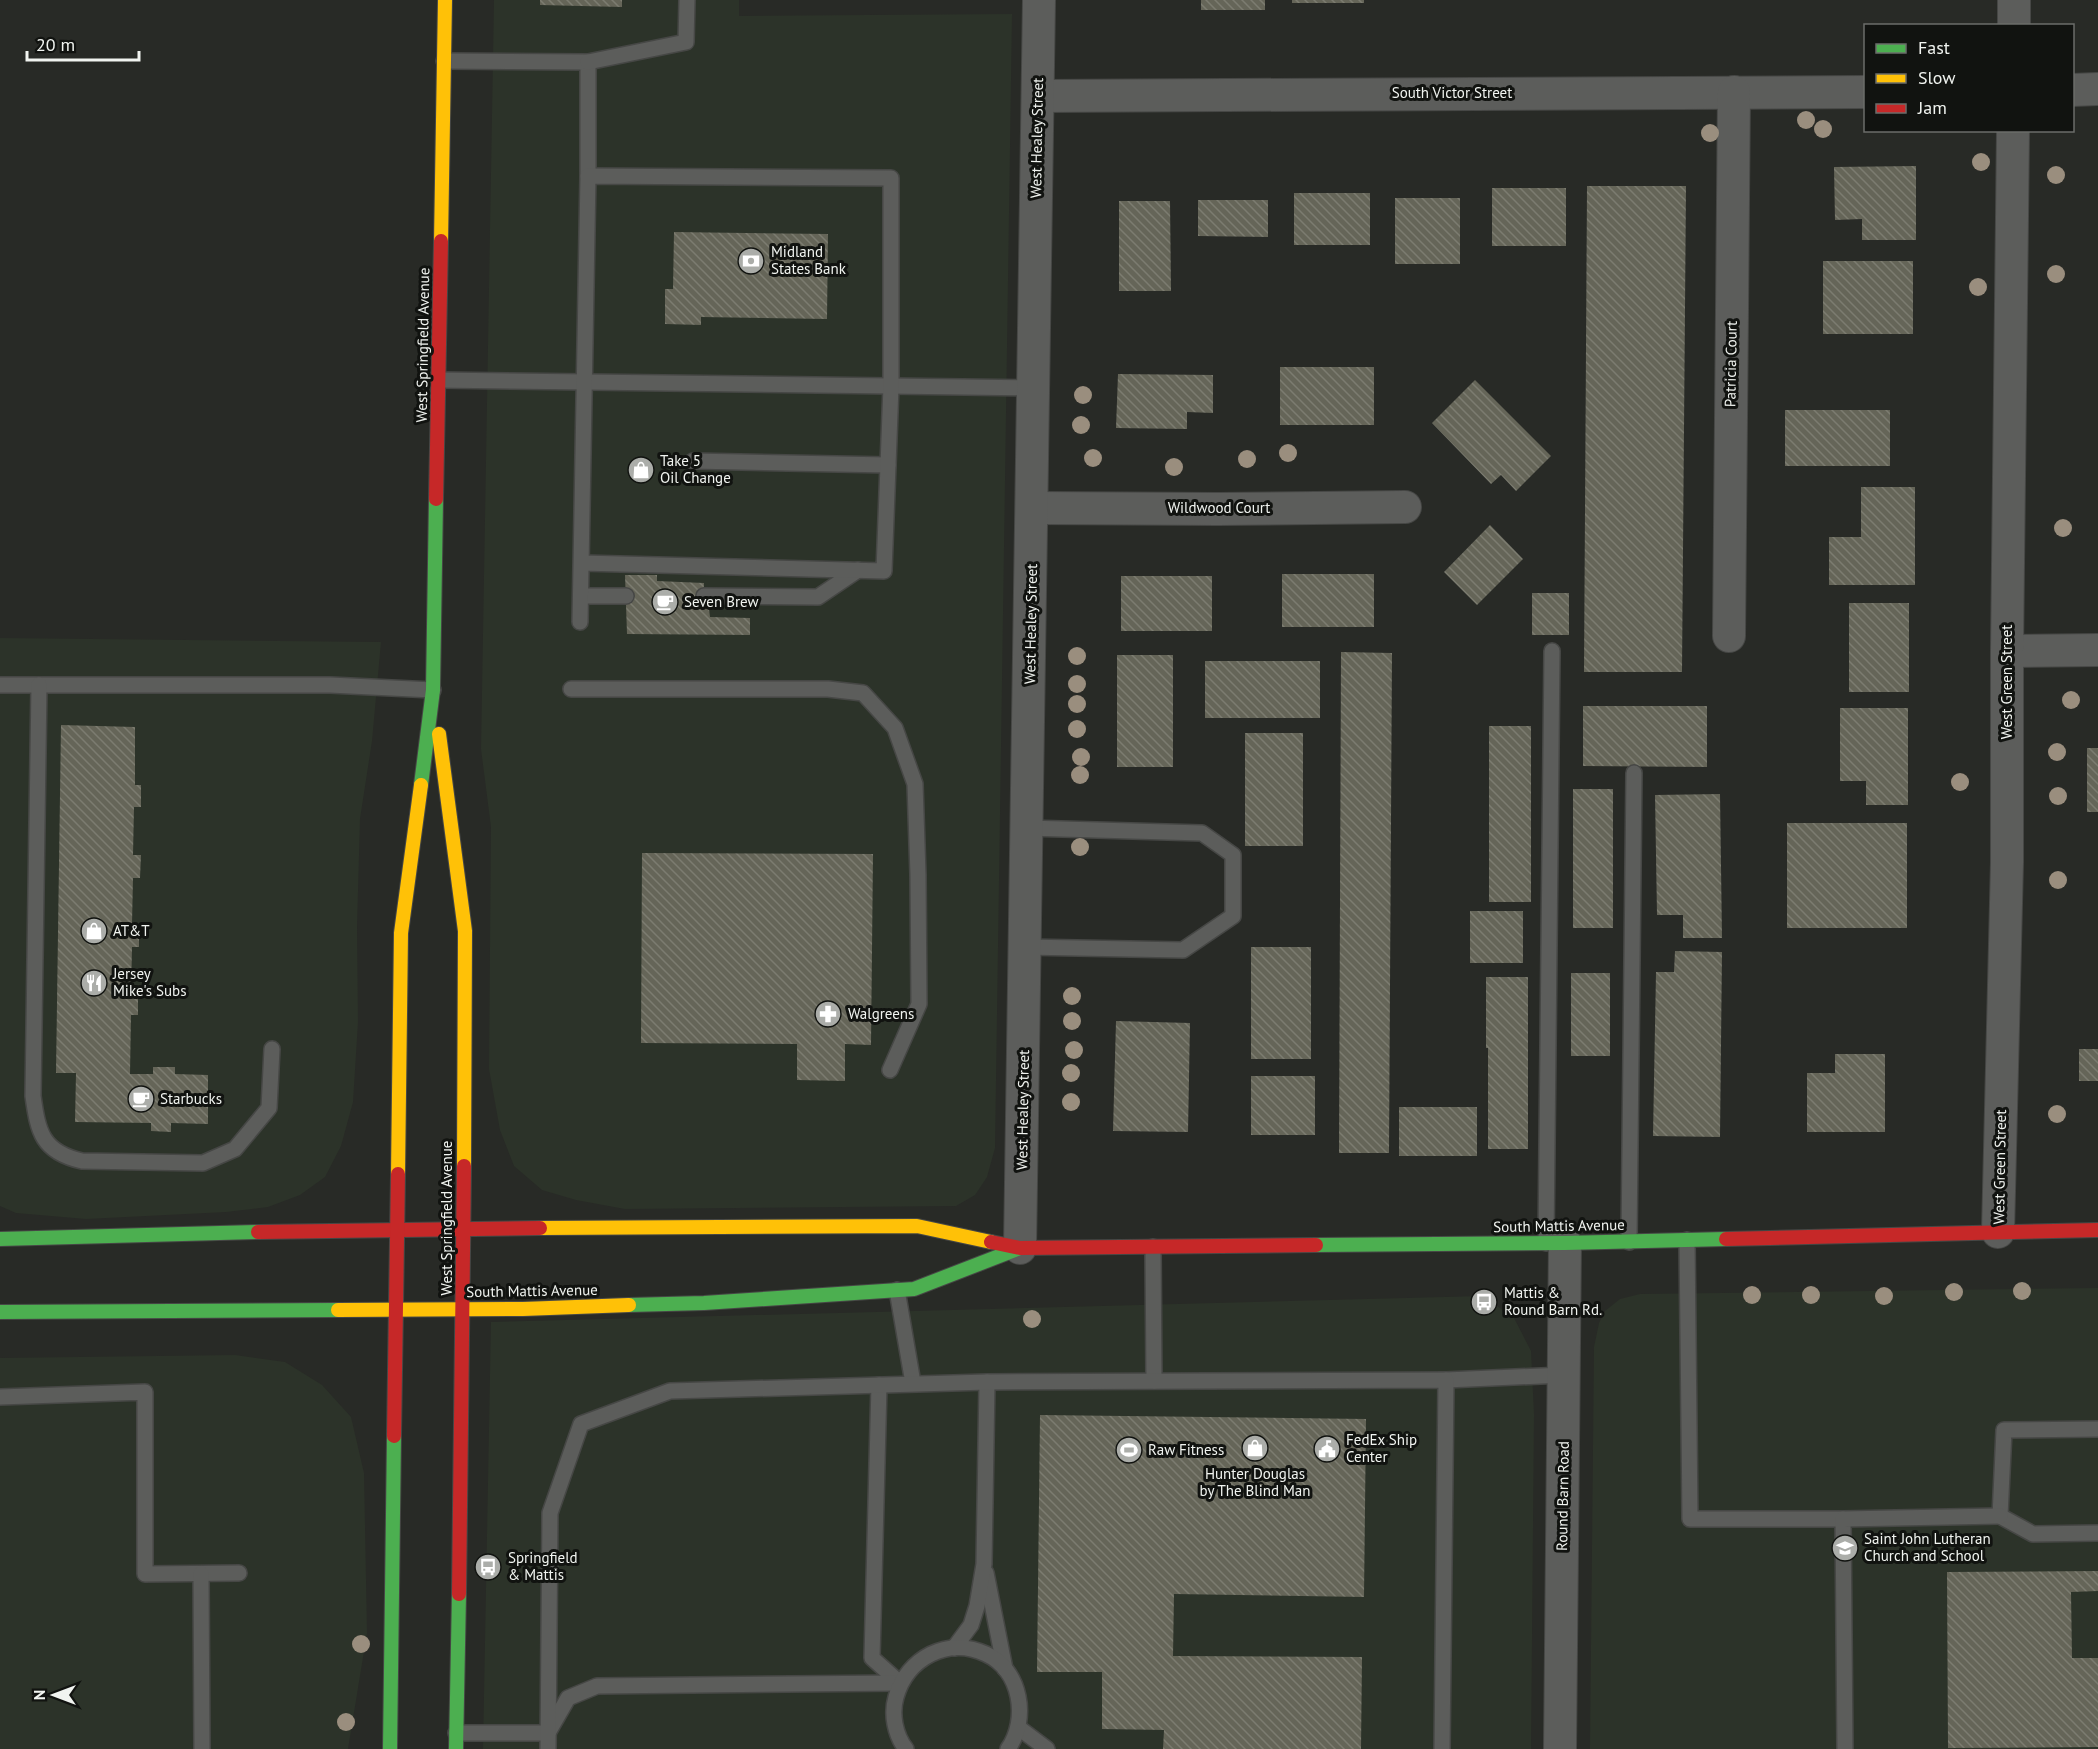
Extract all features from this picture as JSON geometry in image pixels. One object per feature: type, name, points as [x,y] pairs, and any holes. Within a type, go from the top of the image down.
[{"type":"main road","name":"West Springfield Avenue","points":[[390,1749],[401,933],[433,690],[445,0]]},
{"type":"main road","name":"West Springfield Avenue","points":[[433,690],[465,931],[464,1230],[456,1749]]},
{"type":"main road","name":"South Mattis Avenue","points":[[0,1239],[313,1230],[916,1226],[1020,1248],[1629,1242],[2098,1230]]},
{"type":"main road","name":"South Mattis Avenue","points":[[0,1312],[523,1309],[704,1303],[914,1289],[1020,1248]]},
{"type":"street","name":"West Healey Street","points":[[1020,1248],[1040,0]]},
{"type":"street","points":[[2014,0],[2014,24]]},
{"type":"street","points":[[2074,90],[2098,90]]},
{"type":"street","name":"Patricia Court","points":[[1729,636],[1734,92]]},
{"type":"street","name":"South Victor Street","points":[[1038,96],[1864,92]]},
{"type":"street","name":"West Green Street","points":[[1998,1233],[2007,862],[2013,132]]},
{"type":"street","name":"Wildwood Court","points":[[1033,508],[1405,507]]},
{"type":"street","points":[[2007,651],[2098,650]]},
{"type":"street","name":"Round Barn Road","points":[[1556,1243],[1564,1375],[1560,1749]]},
{"type":"lane","points":[[444,60],[588,62],[686,42],[687,0]]},
{"type":"lane","points":[[580,621],[588,62]]},
{"type":"lane","points":[[582,563],[884,571],[891,386],[891,178],[588,176]]},
{"type":"lane","points":[[440,380],[1034,388]]},
{"type":"lane","points":[[693,461],[888,465]]},
{"type":"lane","points":[[704,596],[818,597],[858,570]]},
{"type":"lane","points":[[581,596],[626,596]]},
{"type":"lane","points":[[1552,651],[1556,1243]]},
{"type":"lane","points":[[0,685],[330,685],[433,690]]},
{"type":"lane","points":[[39,685],[33,1096],[38,1126],[48,1144],[64,1157],[82,1161],[203,1163],[235,1149],[268,1108],[272,1049]]},
{"type":"lane","points":[[571,689],[828,689],[863,693],[895,728],[915,784],[919,1004],[890,1071]]},
{"type":"lane","points":[[1629,1242],[1634,773]]},
{"type":"lane","points":[[1025,947],[1183,950],[1233,916],[1233,855],[1202,832],[1027,828]]},
{"type":"lane","points":[[1687,1240],[1690,1520],[2000,1516],[2033,1534],[2098,1533]]},
{"type":"lane","points":[[1153,1247],[1154,1381]]},
{"type":"lane","points":[[897,1290],[913,1383]]},
{"type":"lane","points":[[548,1749],[550,1513],[581,1424],[670,1391],[913,1383],[1446,1380],[1517,1379],[1564,1375]]},
{"type":"lane","points":[[1442,1749],[1446,1380]]},
{"type":"lane","points":[[954,1648],[971,1625],[977,1606],[984,1564],[987,1382]]},
{"type":"lane","points":[[879,1385],[872,1658],[900,1683]]},
{"type":"lane","points":[[0,1396],[145,1392],[145,1574],[239,1573]]},
{"type":"lane","points":[[2000,1516],[2004,1430],[2098,1429]]},
{"type":"lane","points":[[1843,1518],[1845,1749]]},
{"type":"lane","points":[[984,1564],[1005,1670]]},
{"type":"lane","points":[[201,1574],[202,1749]]},
{"type":"lane","points":[[906,1749],[895,1724],[894,1703],[900,1683],[912,1666],[928,1654],[947,1648],[968,1648],[987,1654],[1005,1670],[1016,1685],[1020,1706],[1019,1728],[1008,1749]]},
{"type":"lane","points":[[548,1733],[568,1698],[597,1686],[900,1683]]},
{"type":"lane","points":[[1019,1728],[1047,1749]]},
{"type":"lane","points":[[456,1733],[548,1733]]},
{"type":"lane","points":[[548,1733],[556,1749]]},
{"type":"shaded area","points":[[494,0],[739,0],[739,16],[1012,14],[995,1148],[987,1177],[975,1195],[956,1206],[625,1209],[576,1200],[542,1190],[514,1166],[500,1130],[489,1069],[491,827],[481,749]]},
{"type":"shaded area","points":[[0,638],[381,642],[372,741],[360,819],[357,927],[358,1022],[353,1102],[341,1146],[325,1177],[300,1195],[268,1207],[226,1212],[86,1219],[16,1213],[0,1206]]},
{"type":"shaded area","name":"Saint John Lutheran Church and School","points":[[2098,1288],[2098,1749],[1590,1749],[1594,1347],[1599,1323],[1605,1311],[1620,1299],[1640,1294]]},
{"type":"shaded area","points":[[1483,1296],[1514,1318],[1531,1351],[1534,1414],[1531,1749],[483,1749],[491,1322]]},
{"type":"shaded area","points":[[235,1355],[285,1362],[322,1385],[351,1417],[364,1473],[367,1633],[348,1749],[0,1749],[0,1358]]},
{"type":"building","points":[[540,0],[622,0],[622,7],[540,5]]},
{"type":"building","points":[[1201,0],[1265,0],[1265,10],[1201,10]]},
{"type":"building","points":[[1292,0],[1364,0],[1364,3],[1292,3]]},
{"type":"building","points":[[1916,166],[1916,240],[1862,240],[1862,219],[1835,220],[1834,167]]},
{"type":"building","points":[[1587,186],[1686,186],[1682,672],[1584,672]]},
{"type":"building","points":[[1492,188],[1566,188],[1566,246],[1492,246]]},
{"type":"building","points":[[1294,193],[1370,193],[1370,245],[1294,245]]},
{"type":"building","points":[[1395,198],[1460,198],[1460,264],[1395,264]]},
{"type":"building","points":[[1198,200],[1268,200],[1268,237],[1198,236]]},
{"type":"building","points":[[1119,201],[1170,201],[1171,291],[1119,291]]},
{"type":"building","name":"Midland States Bank","points":[[674,232],[828,234],[827,319],[701,317],[701,325],[665,324],[665,289],[673,289]]},
{"type":"building","points":[[1823,261],[1913,261],[1913,334],[1823,334]]},
{"type":"building","points":[[1280,367],[1374,367],[1374,425],[1280,425]]},
{"type":"building","points":[[1118,374],[1213,375],[1213,413],[1187,412],[1187,429],[1116,428]]},
{"type":"building","points":[[1475,380],[1551,456],[1516,491],[1501,475],[1491,484],[1432,423]]},
{"type":"building","points":[[1785,410],[1890,410],[1890,466],[1785,466]]},
{"type":"building","points":[[1861,487],[1915,487],[1915,585],[1829,585],[1829,537],[1861,537]]},
{"type":"building","points":[[1490,525],[1523,559],[1477,605],[1444,572]]},
{"type":"building","points":[[1282,574],[1374,574],[1374,627],[1282,627]]},
{"type":"building","name":"Seven Brew","points":[[625,575],[657,575],[657,581],[704,583],[703,609],[709,609],[710,617],[750,618],[750,635],[627,634]]},
{"type":"building","points":[[1121,576],[1212,576],[1212,631],[1121,631]]},
{"type":"building","points":[[1532,593],[1569,593],[1569,635],[1532,635]]},
{"type":"building","points":[[1849,603],[1909,603],[1909,692],[1849,692]]},
{"type":"building","points":[[1341,652],[1392,653],[1389,1153],[1339,1153]]},
{"type":"building","points":[[1117,655],[1173,655],[1173,767],[1117,767]]},
{"type":"building","points":[[1205,661],[1320,661],[1320,718],[1205,718]]},
{"type":"building","points":[[1583,706],[1707,706],[1707,767],[1583,766]]},
{"type":"building","points":[[1840,708],[1908,708],[1908,805],[1866,805],[1866,781],[1840,781]]},
{"type":"building","points":[[61,725],[135,727],[135,785],[141,785],[141,807],[134,807],[133,855],[141,855],[140,878],[133,878],[132,924],[139,924],[139,947],[132,947],[131,995],[138,995],[138,1015],[131,1015],[130,1074],[153,1074],[153,1067],[175,1067],[175,1074],[208,1075],[208,1124],[171,1123],[171,1132],[151,1131],[151,1123],[75,1122],[76,1073],[56,1073]]},
{"type":"building","points":[[1489,726],[1531,726],[1531,902],[1489,902]]},
{"type":"building","points":[[1245,733],[1303,733],[1303,846],[1245,846]]},
{"type":"building","points":[[2087,748],[2098,748],[2098,812],[2087,812]]},
{"type":"building","points":[[1573,789],[1613,789],[1613,928],[1573,928]]},
{"type":"building","points":[[1720,794],[1722,938],[1683,938],[1683,915],[1657,915],[1655,795]]},
{"type":"building","points":[[1787,823],[1907,823],[1907,928],[1787,928]]},
{"type":"building","name":"Walgreens","points":[[642,853],[873,854],[871,1045],[845,1044],[845,1081],[797,1080],[797,1044],[641,1043]]},
{"type":"building","points":[[1470,911],[1523,911],[1523,963],[1470,963]]},
{"type":"building","points":[[1251,947],[1311,947],[1311,1059],[1251,1059]]},
{"type":"building","points":[[1675,951],[1722,952],[1720,1137],[1653,1136],[1656,972],[1674,972]]},
{"type":"building","points":[[1571,973],[1610,973],[1610,1056],[1571,1056]]},
{"type":"building","points":[[1486,977],[1528,977],[1528,1149],[1488,1149]]},
{"type":"building","points":[[1116,1021],[1190,1023],[1188,1132],[1113,1131]]},
{"type":"building","points":[[2079,1049],[2098,1049],[2098,1081],[2079,1081]]},
{"type":"building","points":[[1835,1054],[1885,1054],[1885,1132],[1807,1132],[1807,1073],[1835,1073]]},
{"type":"building","points":[[1251,1076],[1315,1076],[1315,1135],[1251,1135]]},
{"type":"building","points":[[1399,1107],[1477,1107],[1477,1156],[1399,1156]]},
{"type":"building","points":[[1040,1415],[1366,1419],[1364,1597],[1174,1594],[1173,1656],[1362,1657],[1361,1749],[1163,1749],[1164,1730],[1102,1729],[1102,1672],[1037,1672]]},
{"type":"building","points":[[2098,1571],[2098,1591],[2071,1592],[2072,1658],[2098,1658],[2098,1747],[1948,1748],[1947,1572]]},
{"type":"traffic: fast","points":[[421,785],[433,690],[436,499]]},
{"type":"traffic: fast","points":[[0,1239],[258,1232]]},
{"type":"traffic: fast","points":[[1316,1245],[1726,1239]]},
{"type":"traffic: fast","points":[[629,1305],[704,1303],[914,1289],[1020,1248]]},
{"type":"traffic: fast","points":[[0,1312],[338,1310]]},
{"type":"traffic: fast","points":[[390,1749],[394,1436]]},
{"type":"traffic: fast","points":[[456,1749],[459,1594]]},
{"type":"traffic: slow","points":[[441,241],[445,0]]},
{"type":"traffic: slow","points":[[439,734],[465,931],[464,1166]]},
{"type":"traffic: slow","points":[[398,1174],[401,933],[421,785]]},
{"type":"traffic: slow","points":[[540,1228],[917,1226],[991,1242]]},
{"type":"traffic: slow","points":[[338,1310],[523,1309],[629,1305]]},
{"type":"traffic: jam","points":[[436,499],[441,241]]},
{"type":"traffic: jam","points":[[459,1594],[464,1166]]},
{"type":"traffic: jam","points":[[394,1436],[398,1174]]},
{"type":"traffic: jam","points":[[258,1232],[540,1228]]},
{"type":"traffic: jam","points":[[1726,1239],[2098,1230]]},
{"type":"traffic: jam","points":[[991,1242],[1020,1248],[1316,1245]]},
{"type":"place","name":"Midland States Bank","points":[[751,261]]},
{"type":"place","name":"Take 5 Oil Change","points":[[641,470]]},
{"type":"place","name":"Seven Brew","points":[[665,602]]},
{"type":"place","name":"AT&T","points":[[94,931]]},
{"type":"place","name":"Jersey Mike's Subs","points":[[94,983]]},
{"type":"place","name":"Walgreens","points":[[828,1014]]},
{"type":"place","name":"Starbucks","points":[[141,1099]]},
{"type":"place","name":"Mattis & Round Barn Rd.","points":[[1484,1302]]},
{"type":"place","name":"Hunter Douglas by The Blind Man","points":[[1255,1448]]},
{"type":"place","name":"FedEx Ship Center","points":[[1327,1449]]},
{"type":"place","name":"Raw Fitness","points":[[1129,1450]]},
{"type":"place","name":"Saint John Lutheran Church and School","points":[[1845,1548]]},
{"type":"place","name":"Springfield & Mattis","points":[[488,1567]]}]
